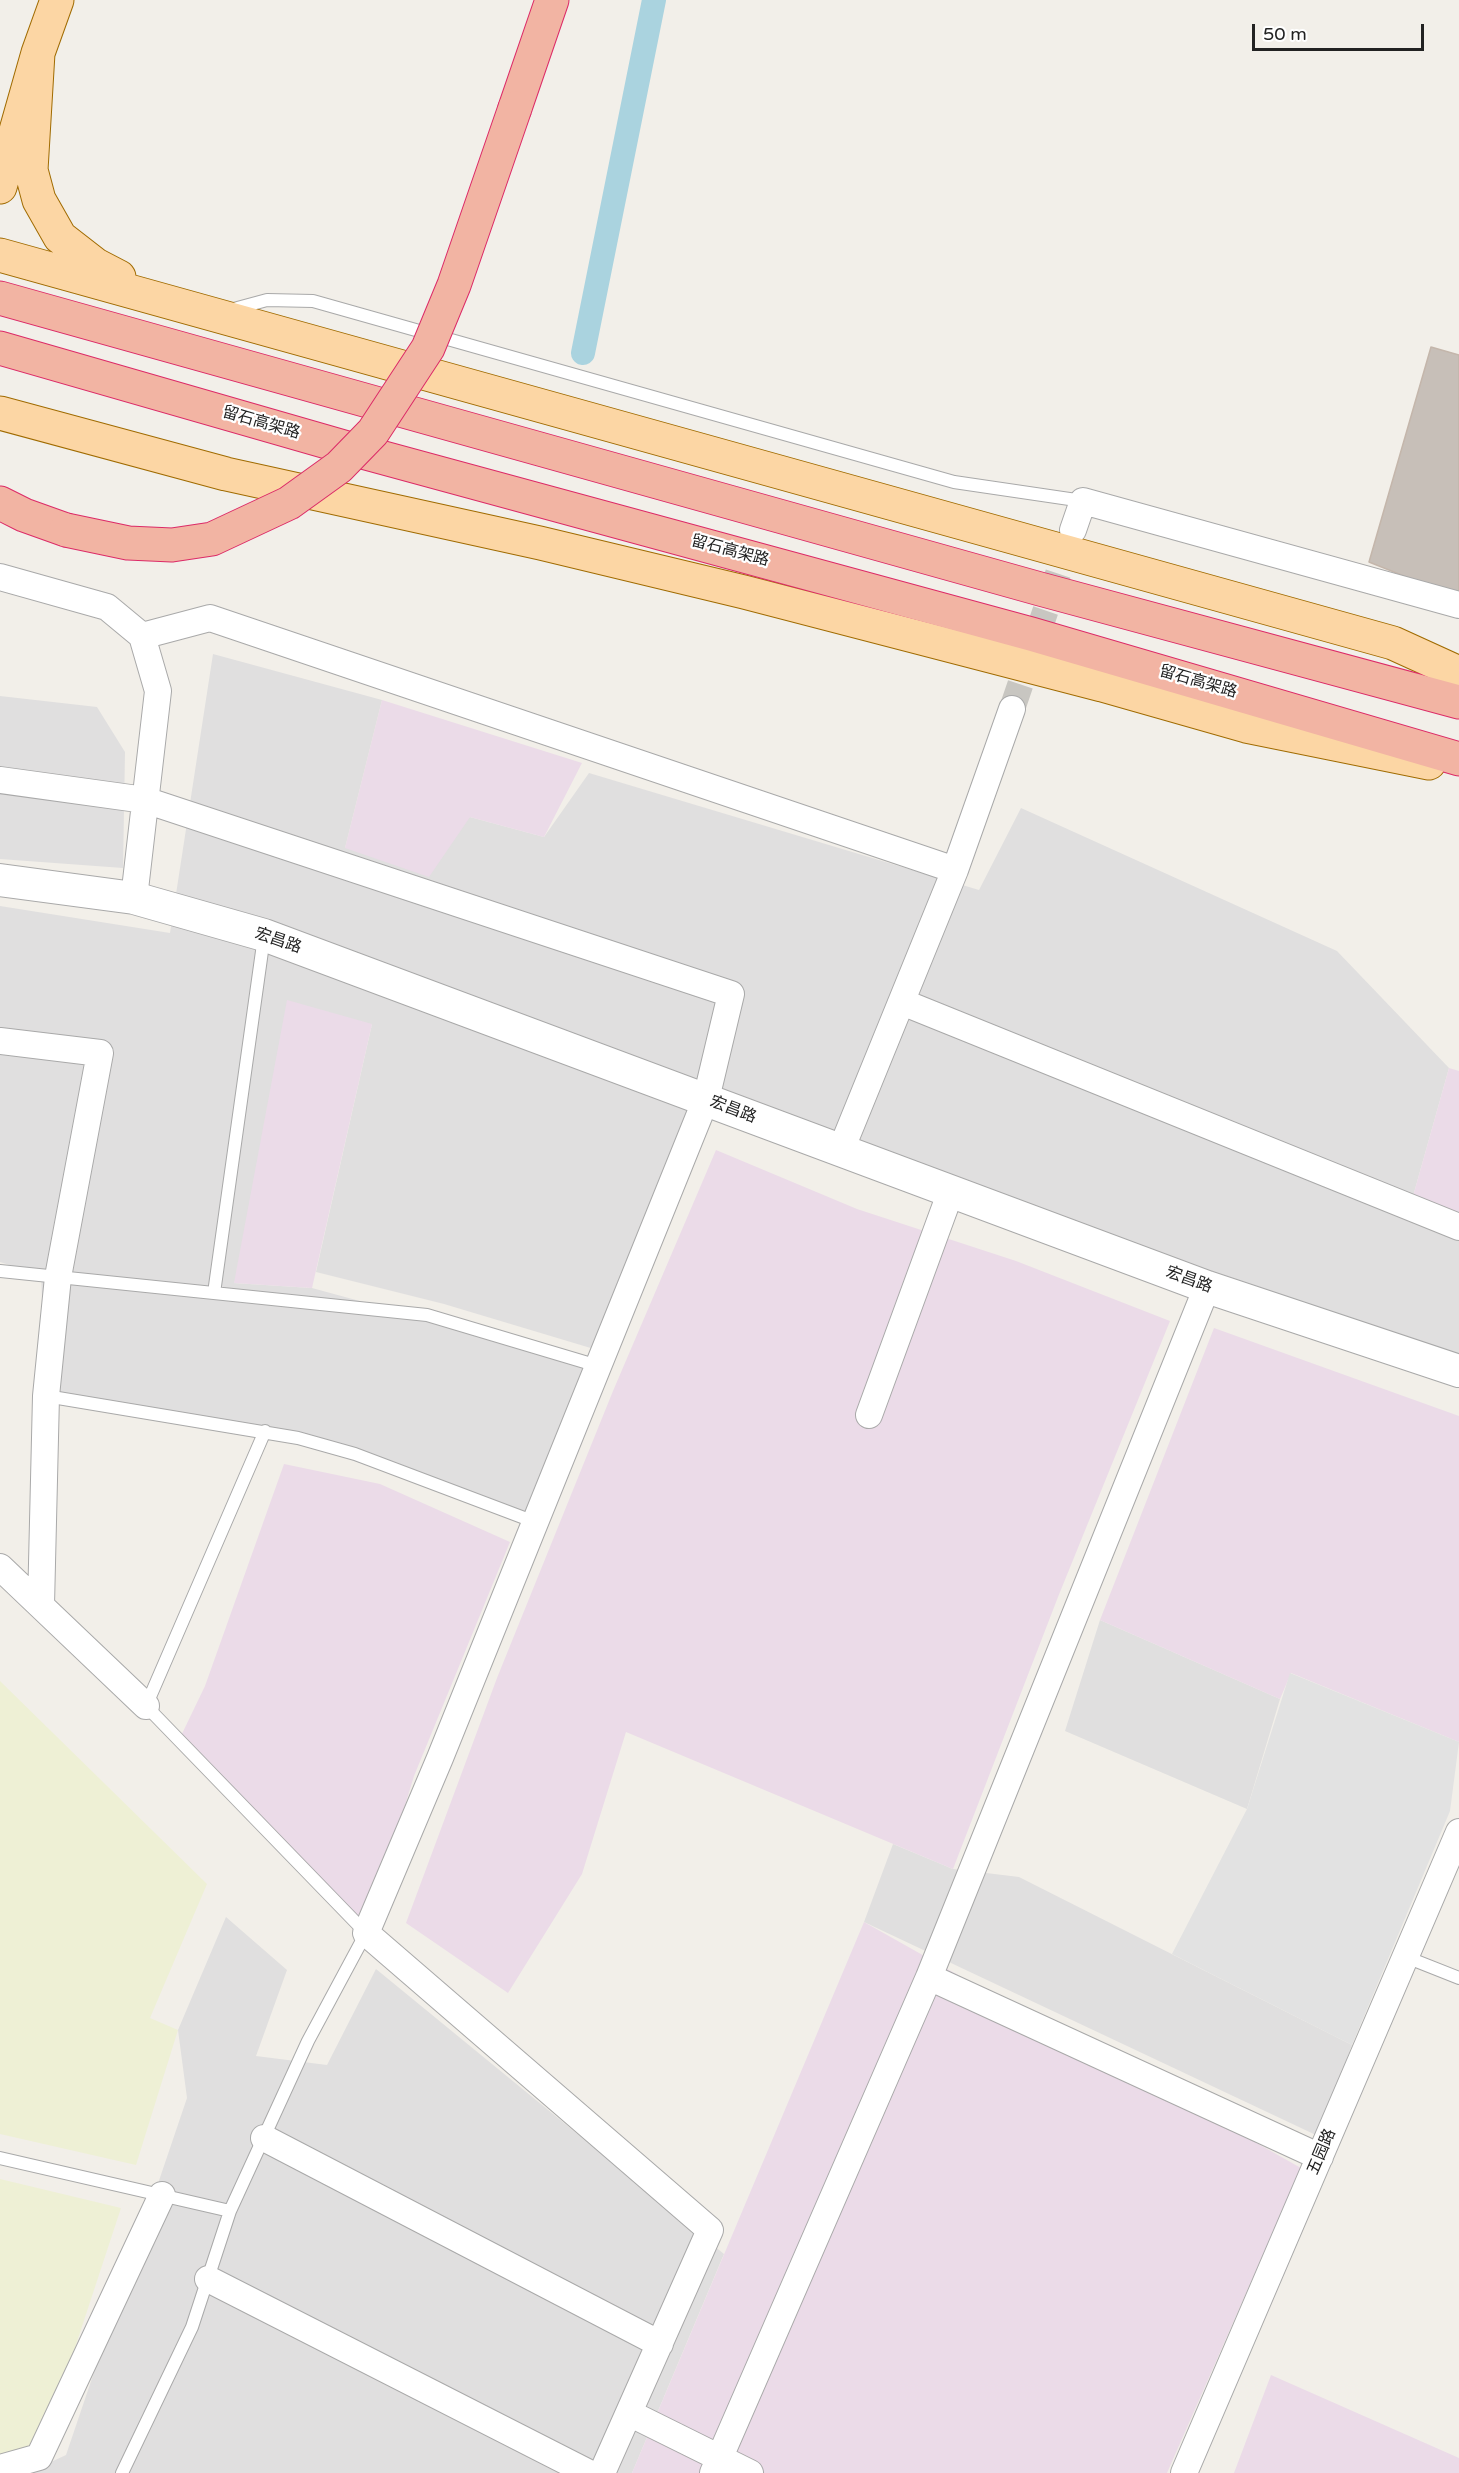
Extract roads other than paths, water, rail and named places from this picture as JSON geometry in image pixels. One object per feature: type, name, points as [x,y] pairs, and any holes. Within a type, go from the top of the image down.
[{"type":"highway","points":[[0,502],[24,515],[66,530],[128,543],[172,545],[212,539],[256,519],[289,503],[339,467],[373,432],[428,348],[454,285],[552,0]]},
{"type":"highway","points":[[0,298],[1028,586],[1459,702]]},
{"type":"highway","name":"留石高架路","points":[[0,348],[351,449],[1031,634],[1459,759]]},
{"type":"main road","points":[[0,187],[38,53],[57,0]]},
{"type":"main road","points":[[38,53],[31,170],[39,200],[60,237],[96,266],[180,305]]},
{"type":"main road","points":[[0,255],[1393,643],[1459,673]]},
{"type":"main road","points":[[0,414],[226,474],[540,543],[744,592],[1102,685],[1246,726],[1459,770]]},
{"type":"street","points":[[1073,530],[1083,501],[1459,605]]},
{"type":"street","points":[[0,577],[107,607],[142,636],[158,691],[134,898]]},
{"type":"street","points":[[142,636],[210,618],[955,870]]},
{"type":"street","points":[[841,1150],[955,870],[1012,709]]},
{"type":"street","points":[[0,780],[145,800],[731,994],[706,1100],[366,1933],[710,2230],[602,2473]]},
{"type":"street","name":"宏昌路","points":[[0,880],[134,898],[264,935],[1207,1287],[1459,1371]]},
{"type":"street","points":[[902,1002],[1459,1227]]},
{"type":"street","points":[[0,1041],[100,1053],[57,1277],[46,1396],[41,1605]]},
{"type":"street","points":[[869,1415],[951,1191]]},
{"type":"street","points":[[716,2465],[929,1977],[1207,1287]]},
{"type":"street","points":[[0,1567],[146,1706]]},
{"type":"street","name":"五园路","points":[[1184,2473],[1459,1832]]},
{"type":"street","points":[[929,1977],[1320,2157]]},
{"type":"street","points":[[264,2138],[660,2344]]},
{"type":"street","points":[[0,2468],[39,2457],[162,2195]]},
{"type":"street","points":[[208,2279],[590,2473]]},
{"type":"street","points":[[629,2413],[716,2465],[750,2473]]},
{"type":"lane","points":[[214,314],[267,300],[313,301],[954,482],[1083,501]]},
{"type":"lane","points":[[214,1293],[264,935]]},
{"type":"lane","points":[[0,1271],[427,1315],[598,1366]]},
{"type":"lane","points":[[46,1396],[265,1431],[355,1454],[535,1522]]},
{"type":"lane","points":[[122,2473],[192,2327],[230,2211],[308,2041],[366,1933],[146,1706],[265,1431]]},
{"type":"lane","points":[[1406,1957],[1459,1978]]},
{"type":"lane","points":[[0,2158],[230,2211]]},
{"type":"waterway","points":[[583,353],[654,0]]},
{"type":"tunnel","points":[[1012,709],[1071,536]]}]
